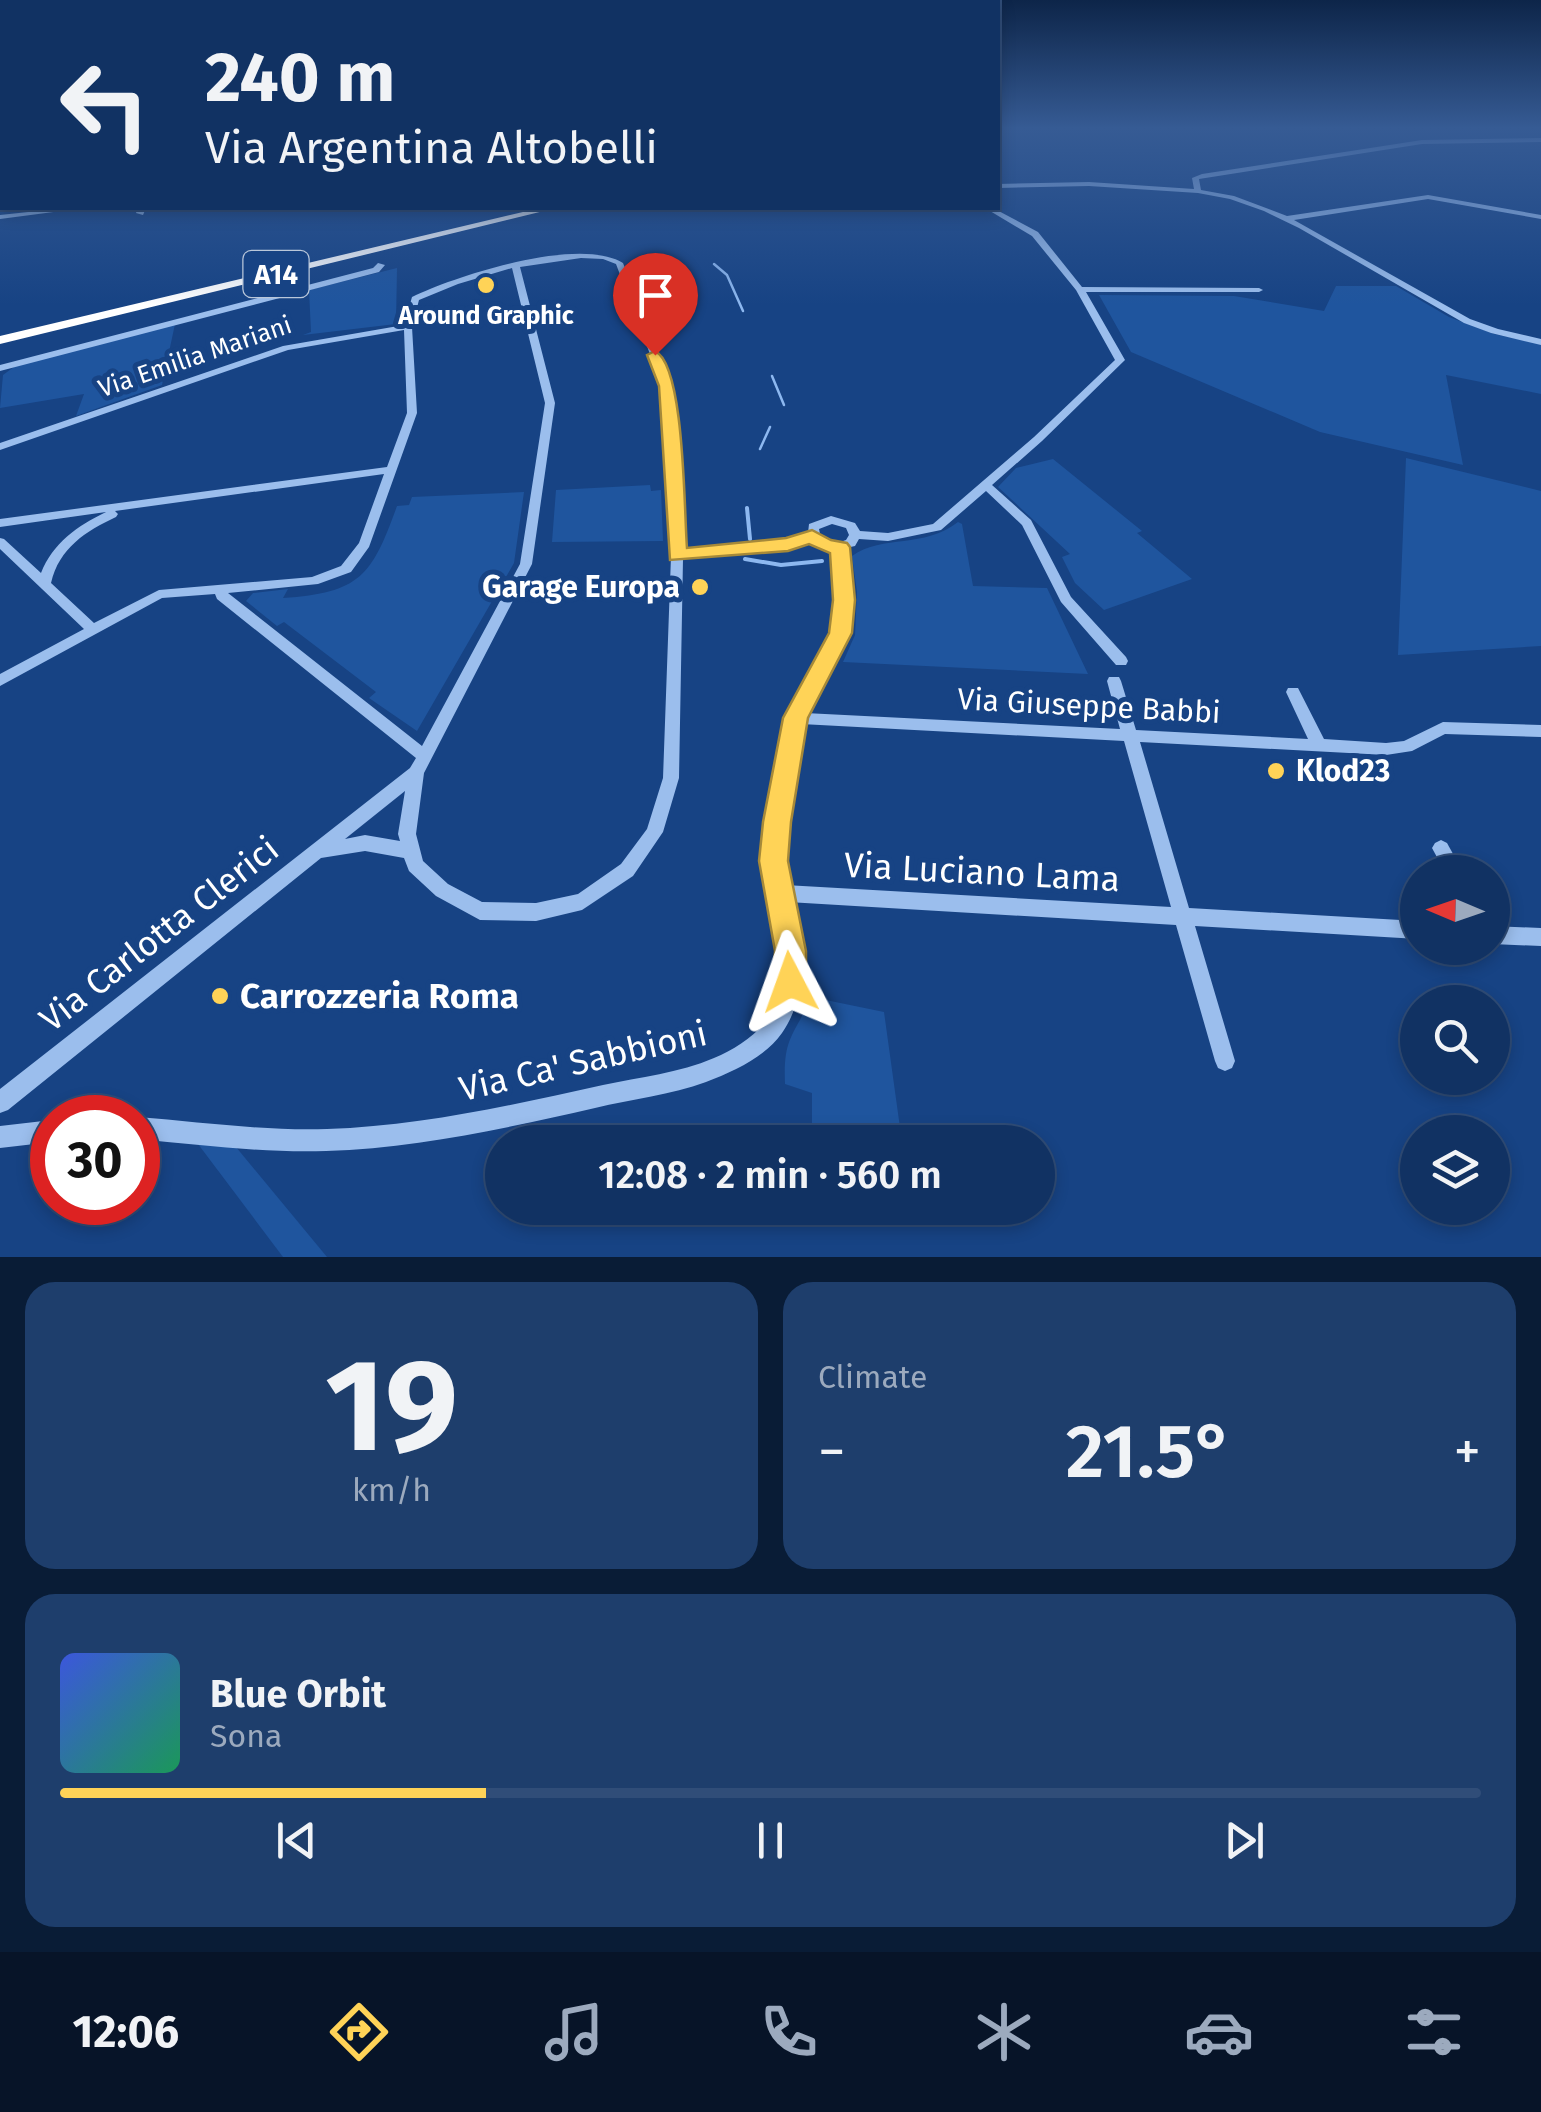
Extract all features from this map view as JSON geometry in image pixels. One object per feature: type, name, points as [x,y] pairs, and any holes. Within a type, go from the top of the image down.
[{"type":"highway","name":"A14","points":[[0,332],[516,210]]},
{"type":"highway","name":"A14","points":[[0,340],[544,210]]},
{"type":"street","points":[[1146,188],[1229,197],[1284,220],[1471,322],[1541,342]]},
{"type":"street","points":[[1284,220],[1428,197],[1541,218]]},
{"type":"street","points":[[0,217],[62,210]]},
{"type":"street","points":[[812,536],[826,546],[937,527],[1120,360],[1080,289],[1034,234],[992,210]]},
{"type":"street","points":[[0,681],[159,594],[313,581],[346,569],[365,544],[412,412],[410,308],[422,295],[448,284],[564,256],[599,253],[619,263],[667,386],[677,556],[671,778],[654,832],[627,870],[582,902],[536,912],[480,910],[442,890],[415,865],[407,834],[416,772]]},
{"type":"street","points":[[0,368],[381,265]]},
{"type":"street","name":"Via Carlotta Clerici","points":[[0,1102],[416,772],[526,564],[550,403],[516,268]]},
{"type":"street","points":[[1080,289],[1258,290]]},
{"type":"street","name":"Via Emilia Mariani","points":[[0,447],[286,348],[408,327]]},
{"type":"street","points":[[0,523],[392,470]]},
{"type":"street","points":[[986,485],[1027,524],[1066,599],[1121,661]]},
{"type":"street","points":[[45,583],[54,557],[72,538],[98,520],[132,507]]},
{"type":"street","points":[[677,556],[788,544],[812,536],[818,524],[831,520],[851,526],[848,541]]},
{"type":"street","name":"Via Ca' Sabbioni","points":[[160,1129],[323,1140],[400,1134],[515,1115],[716,1068],[757,1047],[780,1019],[790,982],[790,951],[774,861],[777,822],[795,718],[805,694],[830,659],[840,633],[848,541]]},
{"type":"street","points":[[0,542],[93,630]]},
{"type":"street","points":[[221,591],[222,596],[423,755]]},
{"type":"street","name":"Via Luciano Lama","points":[[1114,681],[1225,1061]]},
{"type":"street","points":[[1293,692],[1319,745]]},
{"type":"street","name":"Via Giuseppe Babbi","points":[[795,718],[1406,747],[1443,728],[1541,731]]},
{"type":"street","name":"Via Carlotta Clerici","points":[[312,855],[365,843],[412,851]]},
{"type":"street","points":[[1441,848],[1445,855]]},
{"type":"street","name":"Via Luciano Lama","points":[[778,893],[1400,929]]},
{"type":"street","points":[[1510,936],[1541,937]]},
{"type":"street","points":[[0,1137],[30,1134]]},
{"type":"shaded area","points":[[397,268],[396,324],[303,335],[311,332],[309,290]]},
{"type":"shaded area","points":[[1336,286],[1396,286],[1449,317],[1494,334],[1541,344],[1541,394],[1446,375],[1463,465],[1320,432],[1131,352],[1099,295],[1234,296],[1324,311]]},
{"type":"shaded area","points":[[175,324],[162,385],[76,416],[84,394],[0,408],[3,375],[18,364]]},
{"type":"shaded area","points":[[1406,458],[1541,491],[1541,646],[1398,655]]},
{"type":"shaded area","points":[[1053,459],[1142,531],[1137,533],[1192,579],[1104,610],[1075,583],[1062,557],[1070,554],[998,487],[1016,468]]},
{"type":"shaded area","points":[[650,485],[651,491],[661,490],[663,541],[552,542],[556,490]]},
{"type":"shaded area","points":[[524,492],[514,563],[417,731],[369,698],[376,692],[284,622],[277,626],[246,601],[253,593],[288,589],[283,598],[347,585],[371,564],[397,506],[409,505],[412,497]]},
{"type":"shaded area","points":[[958,522],[962,524],[973,586],[1047,588],[1088,674],[843,662],[855,635],[857,592],[852,556],[877,545],[931,536]]},
{"type":"shaded area","points":[[811,997],[884,1012],[900,1125],[812,1125],[812,1093],[785,1084],[791,1038]]},
{"type":"shaded area","points":[[195,1140],[231,1141],[327,1257],[283,1257]]},
{"type":"waterway","points":[[714,264],[727,275],[743,311]]},
{"type":"waterway","points":[[772,376],[784,405]]},
{"type":"waterway","points":[[760,449],[770,427]]},
{"type":"waterway","points":[[747,508],[750,539]]},
{"type":"waterway","points":[[745,559],[781,565],[822,561]]},
{"type":"place","name":"Around Graphic","points":[[486,285]]},
{"type":"place","name":"Garage Europa","points":[[700,587]]},
{"type":"place","name":"Klod23","points":[[1276,771]]},
{"type":"place","name":"Carrozzeria Roma","points":[[220,996]]},
{"type":"route","points":[[655,355],[667,386],[677,556],[788,544],[812,536],[826,546],[840,547],[844,600],[840,633],[830,659],[805,694],[795,718],[777,822],[774,861],[790,951],[790,982]]}]
